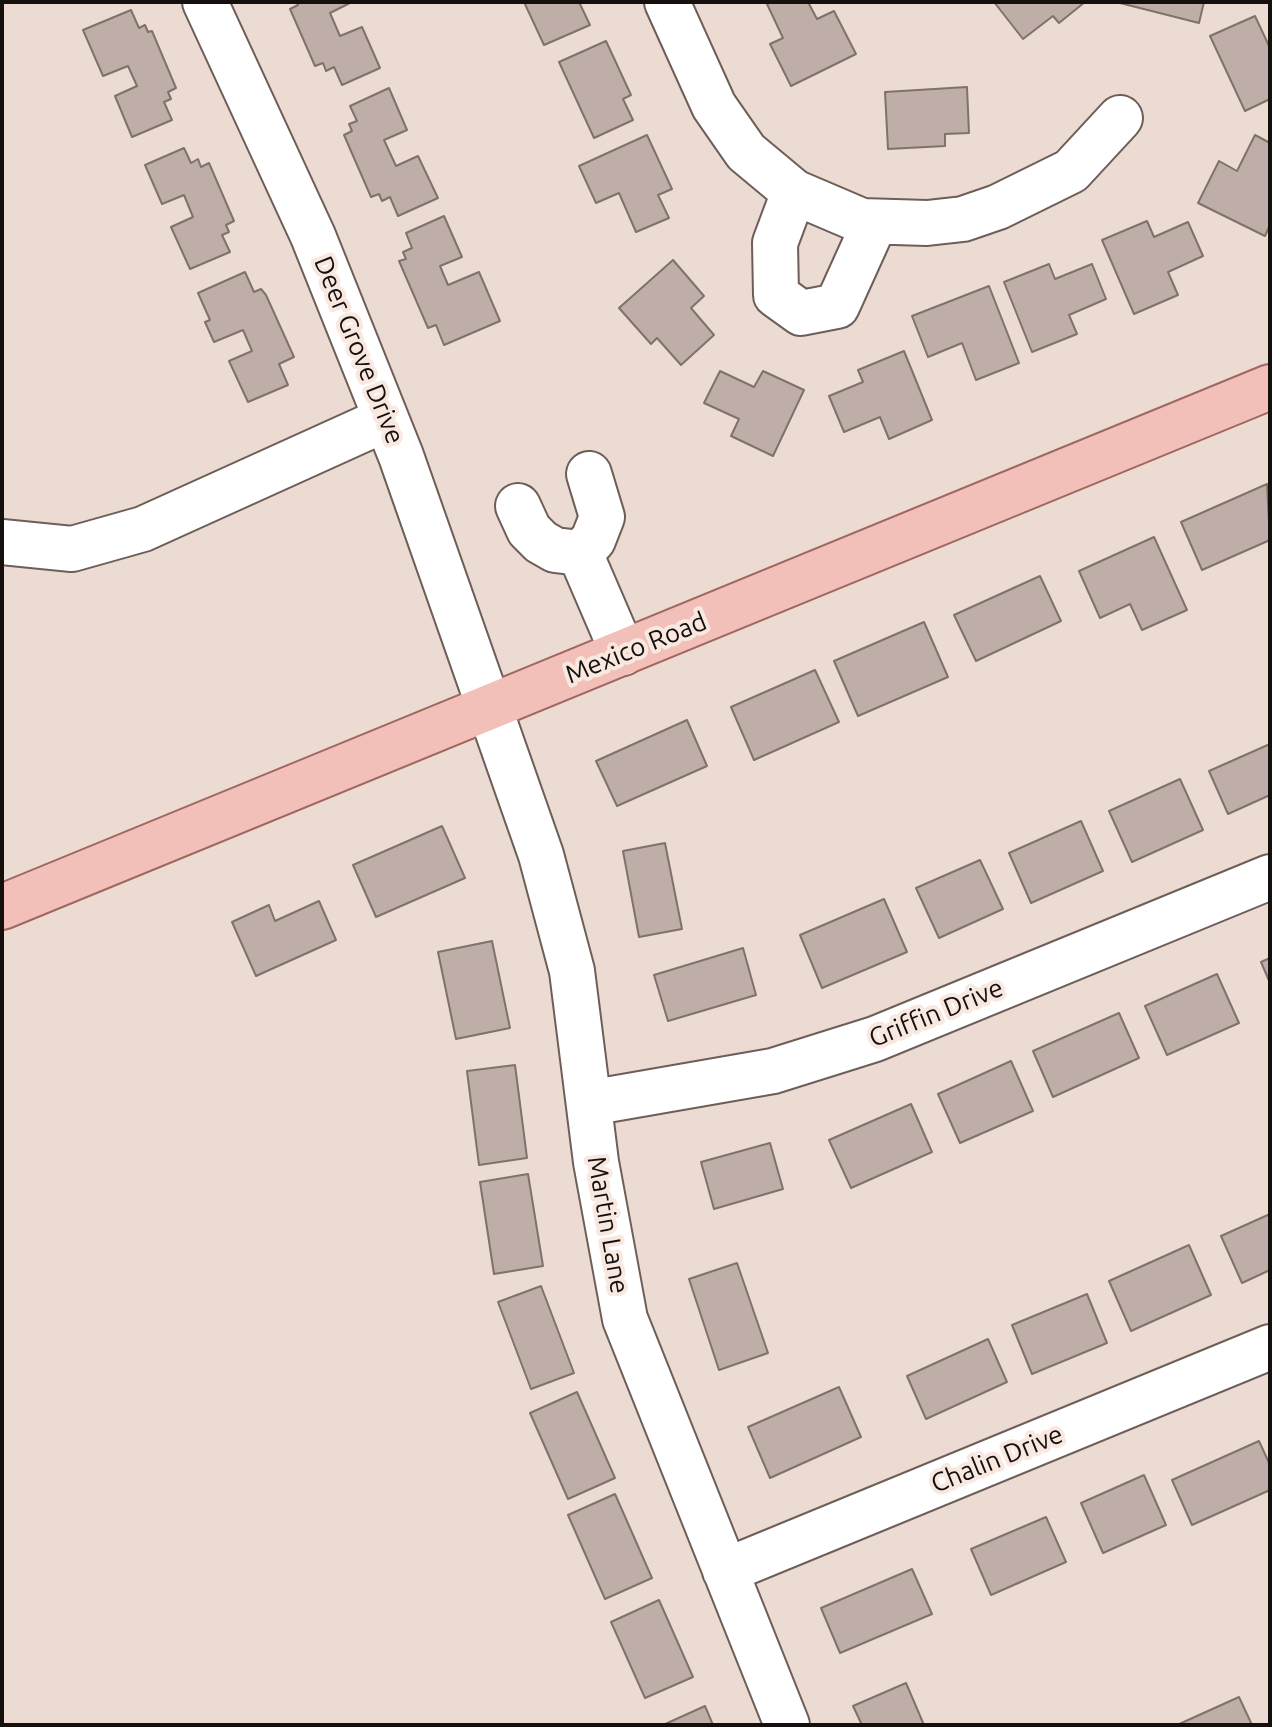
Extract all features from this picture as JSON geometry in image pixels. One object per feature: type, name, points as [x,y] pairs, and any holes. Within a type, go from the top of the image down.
[{"type":"main road","name":"Mexico Road","points":[[2,907],[1270,387]]},
{"type":"street","name":"Deer Grove Drive","points":[[205,2],[313,236],[386,419],[487,709]]},
{"type":"street","points":[[667,2],[696,70],[746,152],[794,192],[848,216],[875,222],[939,222],[998,207],[1071,171],[1120,118]]},
{"type":"street","points":[[794,192],[775,243],[776,295],[801,313],[837,306],[875,222]]},
{"type":"street","points":[[2,542],[72,549],[143,529],[386,419]]},
{"type":"street","points":[[580,553],[593,540],[602,517],[589,474]]},
{"type":"street","points":[[518,506],[529,530],[541,542],[555,550],[580,553]]},
{"type":"street","points":[[580,553],[623,653]]},
{"type":"street","name":"Martin Lane","points":[[487,709],[561,920],[572,971],[608,1240],[625,1319],[787,1725]]},
{"type":"street","name":"Griffin Drive","points":[[589,1103],[773,1071],[875,1039],[1270,877]]},
{"type":"street","name":"Chalin Drive","points":[[725,1571],[1270,1347]]},
{"type":"building","points":[[297,2],[352,2],[330,13],[340,36],[362,27],[380,68],[342,85],[334,67],[326,71],[323,63],[315,66],[290,9],[298,5]]},
{"type":"building","points":[[524,2],[579,2],[590,25],[544,45]]},
{"type":"building","points":[[808,2],[817,19],[834,11],[856,54],[791,86],[770,44],[783,38],[767,4]]},
{"type":"building","points":[[994,2],[1085,2],[1059,23],[1053,16],[1023,39]]},
{"type":"building","points":[[1116,2],[1204,2],[1199,23]]},
{"type":"building","points":[[131,10],[139,28],[145,25],[148,32],[152,31],[176,88],[168,92],[171,99],[164,102],[172,120],[132,137],[115,96],[137,86],[128,66],[103,76],[83,30]]},
{"type":"building","points":[[1255,16],[1270,48],[1270,99],[1245,111],[1210,36]]},
{"type":"building","points":[[606,41],[631,95],[623,99],[633,120],[594,138],[559,62]]},
{"type":"building","points":[[967,87],[969,133],[945,134],[945,146],[888,149],[885,92]]},
{"type":"building","points":[[389,88],[407,130],[384,140],[396,166],[418,156],[438,198],[398,216],[390,197],[382,201],[379,194],[371,197],[344,135],[352,131],[349,124],[357,121],[350,106]]},
{"type":"building","points":[[647,135],[672,189],[658,195],[669,218],[636,232],[619,193],[596,203],[579,166]]},
{"type":"building","points":[[1255,135],[1270,143],[1270,225],[1265,236],[1198,203],[1219,161],[1237,171]]},
{"type":"building","points":[[184,148],[191,163],[198,159],[201,167],[209,163],[234,221],[226,225],[229,232],[222,235],[230,252],[190,269],[171,227],[193,217],[184,195],[162,204],[145,165]]},
{"type":"building","points":[[444,216],[462,257],[440,266],[448,285],[479,272],[500,321],[444,345],[436,325],[428,328],[399,261],[406,259],[403,252],[412,248],[406,233]]},
{"type":"building","points":[[1147,221],[1154,237],[1188,222],[1203,256],[1168,272],[1178,295],[1134,314],[1102,240]]},
{"type":"building","points":[[673,260],[704,296],[691,308],[714,335],[681,365],[657,338],[651,344],[619,308]]},
{"type":"building","points":[[1049,264],[1055,279],[1092,264],[1106,299],[1069,315],[1077,334],[1032,352],[1004,282]]},
{"type":"building","points":[[245,272],[254,292],[261,289],[266,295],[294,357],[279,364],[288,385],[248,402],[229,361],[252,351],[243,330],[214,342],[205,322],[210,320],[198,293]]},
{"type":"building","points":[[989,286],[1019,363],[976,380],[962,343],[928,357],[912,316]]},
{"type":"building","points":[[904,351],[932,420],[889,439],[880,417],[844,432],[829,396],[863,382],[858,370]]},
{"type":"building","points":[[720,371],[754,387],[763,371],[804,390],[773,456],[731,436],[739,419],[704,403]]},
{"type":"building","points":[[1267,484],[1270,540],[1202,570],[1181,522]]},
{"type":"building","points":[[1154,537],[1187,610],[1142,630],[1130,604],[1100,618],[1079,571]]},
{"type":"building","points":[[1040,576],[1061,621],[976,661],[954,615]]},
{"type":"building","points":[[924,622],[948,677],[858,716],[834,661]]},
{"type":"building","points":[[815,670],[839,722],[754,760],[731,707]]},
{"type":"building","points":[[687,720],[707,766],[617,806],[596,761]]},
{"type":"building","points":[[1270,744],[1270,795],[1228,814],[1209,771]]},
{"type":"building","points":[[1180,779],[1203,830],[1132,862],[1109,811]]},
{"type":"building","points":[[1081,821],[1103,871],[1031,903],[1009,853]]},
{"type":"building","points":[[442,826],[465,878],[376,917],[353,865]]},
{"type":"building","points":[[665,843],[682,929],[639,937],[623,851]]},
{"type":"building","points":[[980,860],[1003,909],[939,938],[916,888]]},
{"type":"building","points":[[884,899],[907,952],[822,988],[800,935]]},
{"type":"building","points":[[319,901],[336,940],[256,976],[232,922],[269,905],[275,921]]},
{"type":"building","points":[[492,941],[510,1028],[456,1039],[438,952]]},
{"type":"building","points":[[743,948],[756,995],[668,1021],[654,975]]},
{"type":"building","points":[[1270,958],[1270,983],[1261,962]]},
{"type":"building","points":[[1217,974],[1239,1023],[1167,1055],[1145,1006]]},
{"type":"building","points":[[1119,1013],[1139,1058],[1053,1097],[1033,1051]]},
{"type":"building","points":[[1011,1061],[1033,1111],[960,1143],[938,1094]]},
{"type":"building","points":[[515,1065],[527,1158],[479,1165],[467,1071]]},
{"type":"building","points":[[911,1104],[932,1152],[851,1188],[829,1140]]},
{"type":"building","points":[[770,1143],[783,1189],[714,1209],[701,1162]]},
{"type":"building","points":[[528,1174],[543,1266],[494,1274],[480,1182]]},
{"type":"building","points":[[1270,1214],[1270,1270],[1242,1283],[1221,1236]]},
{"type":"building","points":[[1189,1245],[1211,1295],[1131,1331],[1109,1281]]},
{"type":"building","points":[[737,1263],[768,1353],[719,1370],[689,1279]]},
{"type":"building","points":[[541,1286],[574,1373],[531,1389],[498,1302]]},
{"type":"building","points":[[1087,1294],[1107,1343],[1032,1374],[1012,1325]]},
{"type":"building","points":[[988,1339],[1007,1382],[926,1419],[907,1376]]},
{"type":"building","points":[[839,1387],[861,1437],[770,1478],[748,1427]]},
{"type":"building","points":[[577,1392],[615,1478],[568,1499],[530,1413]]},
{"type":"building","points":[[1259,1441],[1270,1465],[1270,1490],[1192,1525],[1172,1480]]},
{"type":"building","points":[[1144,1475],[1166,1525],[1103,1553],[1081,1503]]},
{"type":"building","points":[[615,1494],[652,1578],[605,1599],[568,1515]]},
{"type":"building","points":[[1046,1517],[1066,1562],[991,1595],[971,1549]]},
{"type":"building","points":[[912,1569],[932,1614],[840,1653],[821,1608]]},
{"type":"building","points":[[659,1600],[693,1677],[645,1698],[611,1622]]},
{"type":"building","points":[[906,1683],[924,1725],[862,1725],[853,1706]]},
{"type":"building","points":[[1239,1697],[1252,1725],[1177,1725]]},
{"type":"building","points":[[705,1706],[713,1725],[663,1725]]}]
